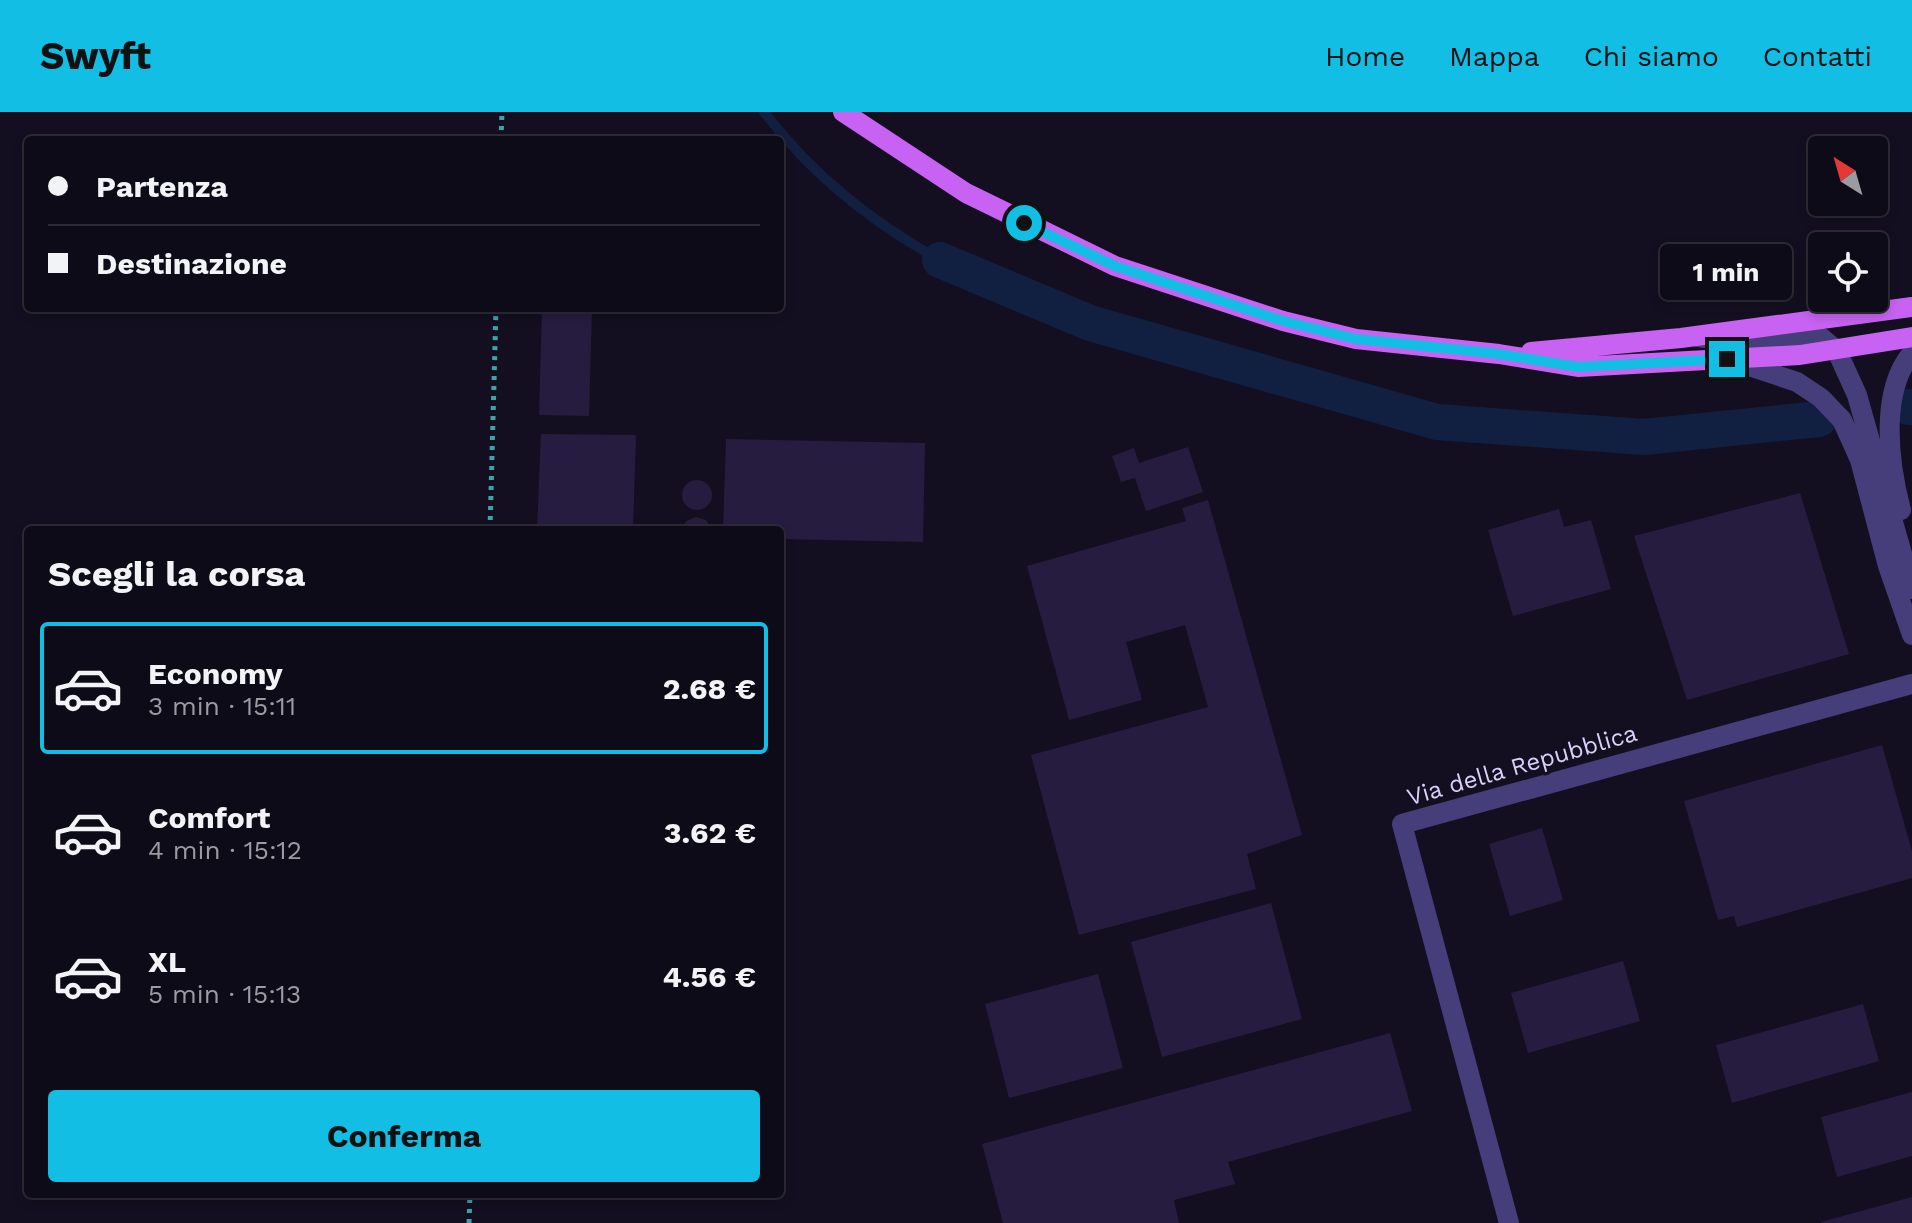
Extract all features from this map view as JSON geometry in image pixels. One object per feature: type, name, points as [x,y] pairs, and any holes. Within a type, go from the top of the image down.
[{"type":"main road","points":[[843,112],[966,193],[1115,266],[1283,321],[1356,339],[1499,354],[1578,367],[1837,351],[1912,337]]},
{"type":"main road","points":[[1499,354],[1694,336],[1912,307]]},
{"type":"street","points":[[1694,336],[1748,344],[1809,335],[1822,338],[1837,351],[1857,395],[1912,587]]},
{"type":"street","points":[[1912,353],[1904,363],[1895,387],[1891,423],[1898,499],[1910,545],[1912,587]]},
{"type":"street","points":[[1727,359],[1797,382],[1842,420],[1860,460],[1888,566],[1912,635]]},
{"type":"street","name":"Via della Repubblica","points":[[1509,1223],[1402,824],[1912,684]]},
{"type":"path","points":[[501,136],[502,112]]},
{"type":"path","points":[[490,526],[496,312]]},
{"type":"path","points":[[469,1223],[470,1198]]},
{"type":"building","points":[[542,312],[592,312],[589,416],[539,415]]},
{"type":"building","points":[[541,434],[636,435],[633,526],[537,526]]},
{"type":"building","points":[[726,439],[925,443],[923,542],[784,539],[784,526],[723,526]]},
{"type":"building","points":[[1188,447],[1203,492],[1146,511],[1135,478],[1121,482],[1112,456],[1134,448],[1139,463]]},
{"type":"building","points":[[697,480],[708,484],[712,495],[708,506],[697,510],[686,506],[682,495],[686,484]]},
{"type":"building","points":[[1800,493],[1849,654],[1687,700],[1634,536]]},
{"type":"building","points":[[1208,500],[1302,835],[1247,854],[1256,889],[1079,935],[1031,755],[1208,707],[1185,625],[1126,642],[1142,700],[1069,720],[1027,566],[1186,521],[1182,508]]},
{"type":"building","points":[[1559,509],[1564,527],[1591,520],[1611,589],[1513,616],[1488,530]]},
{"type":"building","points":[[696,517],[706,520],[710,526],[683,526],[686,521]]},
{"type":"building","points":[[1882,745],[1912,851],[1912,878],[1737,927],[1734,916],[1718,920],[1684,801]]},
{"type":"building","points":[[1542,828],[1563,900],[1510,916],[1489,844]]},
{"type":"building","points":[[1271,903],[1302,1019],[1162,1057],[1131,942]]},
{"type":"building","points":[[1623,961],[1640,1021],[1528,1053],[1511,993]]},
{"type":"building","points":[[1098,974],[1123,1068],[1009,1098],[985,1004]]},
{"type":"building","points":[[1863,1004],[1879,1061],[1732,1103],[1716,1045]]},
{"type":"building","points":[[1390,1033],[1412,1111],[1228,1162],[1235,1184],[1174,1200],[1179,1223],[1003,1223],[982,1144]]},
{"type":"building","points":[[1912,1092],[1912,1156],[1837,1177],[1821,1117]]},
{"type":"building","points":[[1912,1197],[1912,1223],[1821,1223],[1821,1222]]},
{"type":"waterway","points":[[764,112],[784,136]]},
{"type":"waterway","points":[[784,136],[844,195],[890,230],[940,260]]},
{"type":"waterway","points":[[940,260],[1090,323],[1437,422],[1644,437],[1819,419]]},
{"type":"route","points":[[1024,223],[1115,266],[1283,321],[1356,339],[1499,354],[1578,367],[1727,359]]}]
